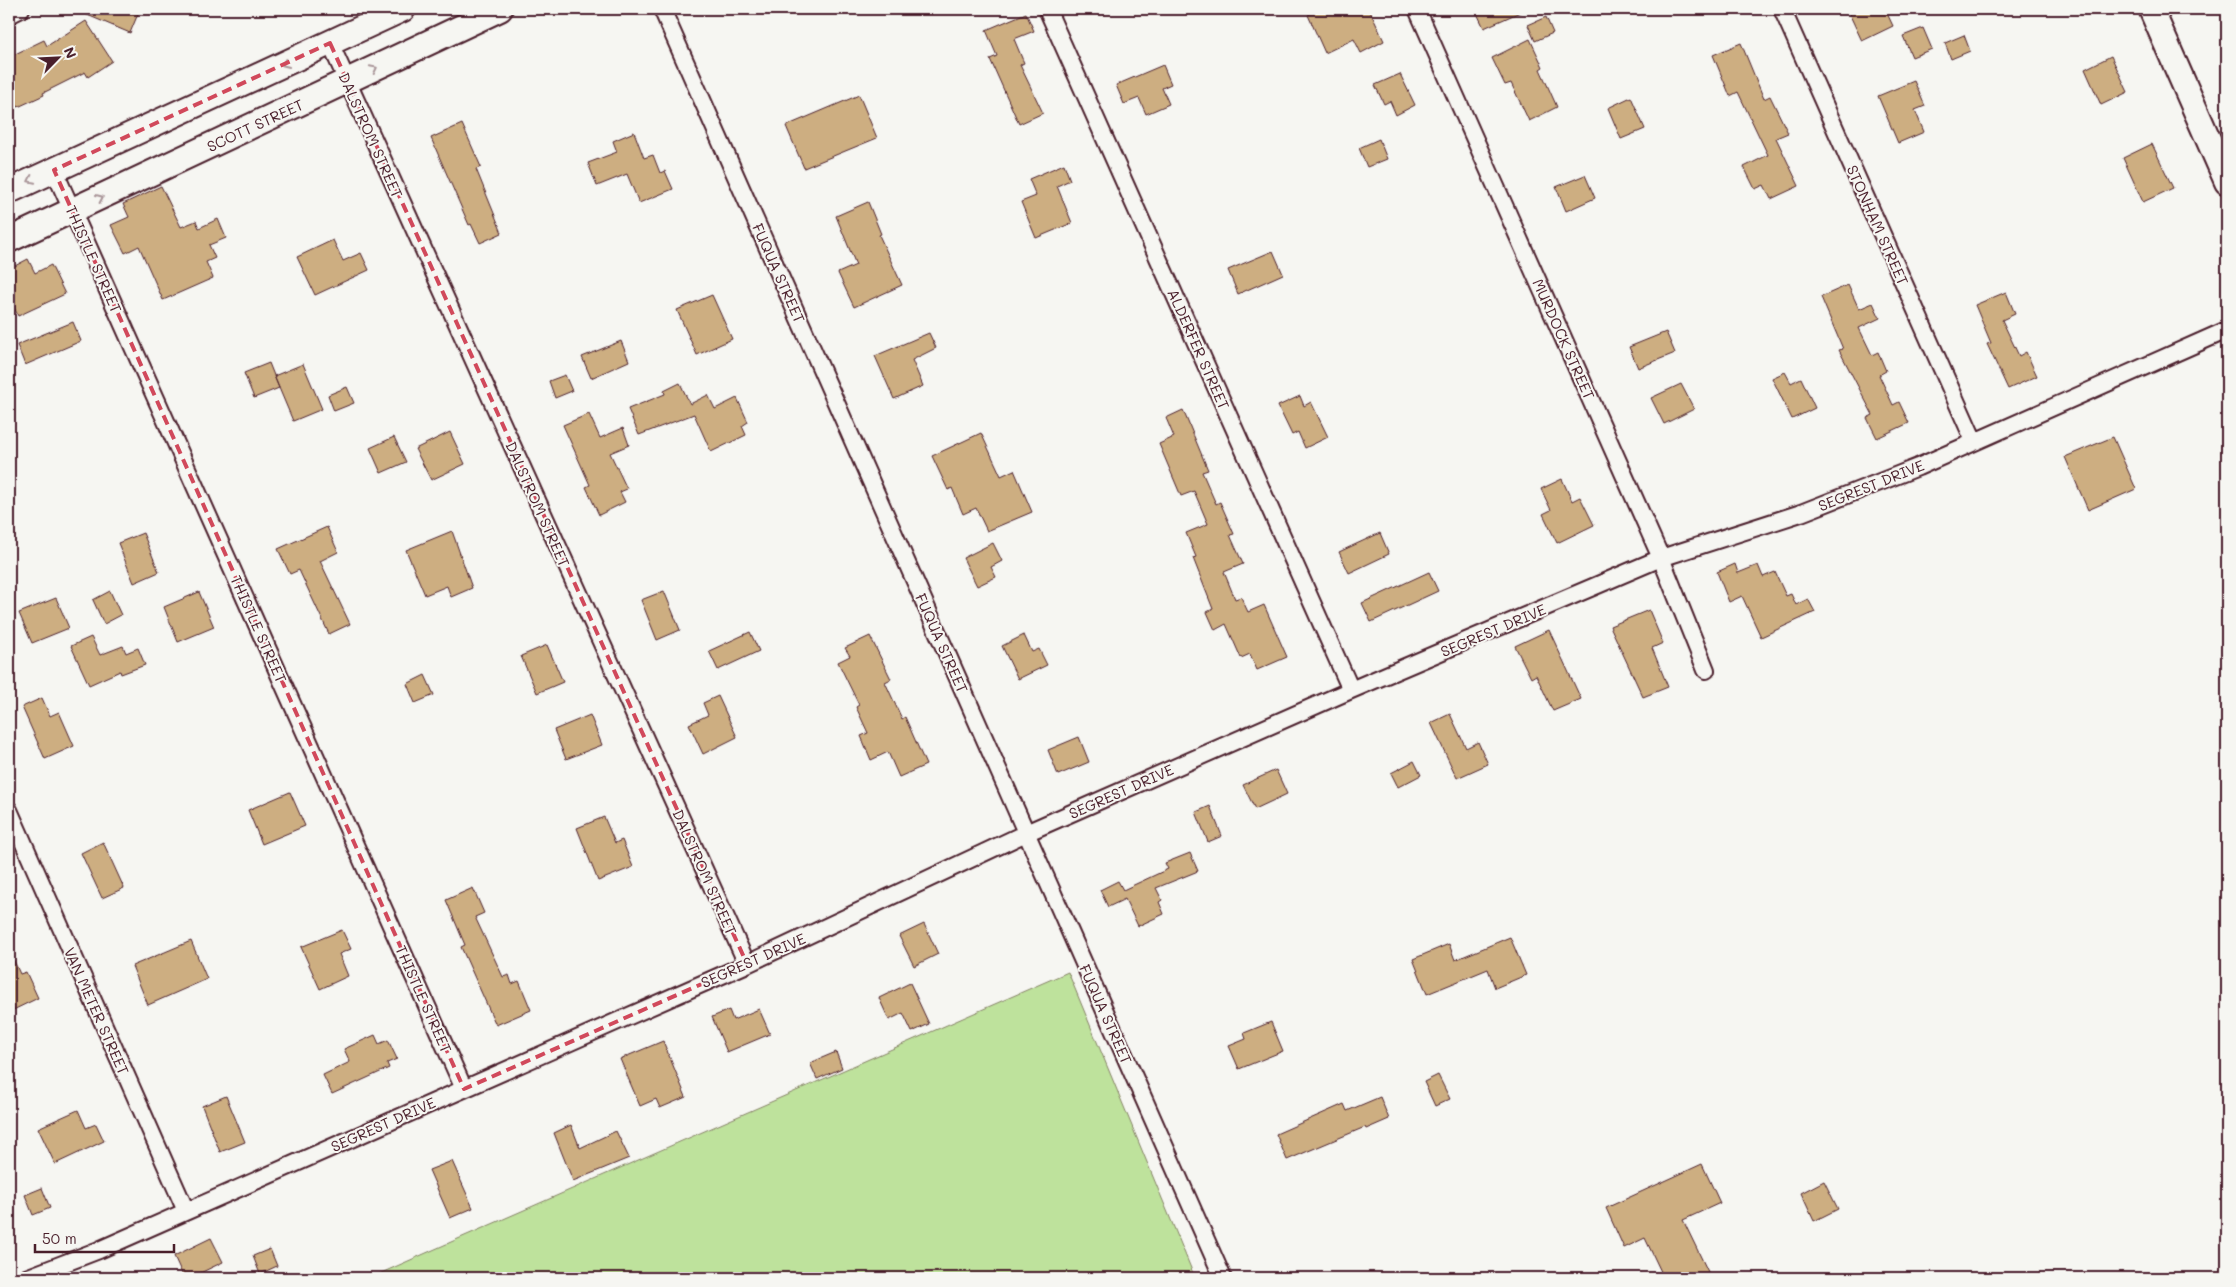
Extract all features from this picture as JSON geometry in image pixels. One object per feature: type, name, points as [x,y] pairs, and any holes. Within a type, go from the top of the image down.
[{"type":"main road","points":[[9,191],[403,9]]},
{"type":"main road","name":"SCOTT STREET","points":[[9,240],[500,9]]},
{"type":"main road","points":[[2151,9],[2227,182]]},
{"type":"street","points":[[9,15],[20,9]]},
{"type":"street","name":"FUQUA STREET","points":[[662,9],[1222,1278]]},
{"type":"street","name":"ALDERFER STREET","points":[[1047,9],[1351,690]]},
{"type":"street","name":"MURDOCK STREET","points":[[1418,9],[1661,558],[1706,670]]},
{"type":"street","name":"STONHAM STREET","points":[[1782,9],[1974,441]]},
{"type":"street","name":"DALSTROM STREET","points":[[330,44],[747,964]]},
{"type":"street","name":"THISTLE STREET","points":[[54,170],[464,1089]]},
{"type":"street","name":"SEGREST DRIVE","points":[[26,1278],[99,1250],[747,964],[1026,833],[1351,690],[1661,558],[1801,513],[1918,467],[2227,330]]},
{"type":"street","name":"VAN METER STREET","points":[[9,810],[186,1212]]},
{"type":"highlighted area","points":[[330,43],[747,964],[464,1089],[54,170]]},
{"type":"green space","points":[[1068,972],[1195,1278],[370,1278],[451,1242]]},
{"type":"building","points":[[73,9],[140,9],[130,33]]},
{"type":"building","points":[[1322,9],[1369,9],[1384,41],[1361,53],[1354,39],[1325,53],[1308,15]]},
{"type":"building","points":[[1475,9],[1527,9],[1484,28]]},
{"type":"building","points":[[1847,9],[1885,9],[1893,26],[1862,41]]},
{"type":"building","points":[[1026,13],[1034,31],[1014,39],[1024,63],[1020,65],[1043,113],[1019,124],[990,59],[997,56],[986,30]]},
{"type":"building","points":[[1546,17],[1553,33],[1535,41],[1528,25]]},
{"type":"building","points":[[86,21],[112,61],[88,77],[85,72],[43,93],[44,95],[18,107],[17,105],[9,108],[9,57],[44,40],[47,46]]},
{"type":"building","points":[[1923,28],[1932,49],[1912,57],[1903,36]]},
{"type":"building","points":[[1964,35],[1970,51],[1951,59],[1945,43]]},
{"type":"building","points":[[1530,39],[1543,67],[1540,69],[1557,107],[1529,121],[1511,83],[1505,85],[1492,58]]},
{"type":"building","points":[[1741,43],[1764,99],[1770,96],[1788,133],[1776,138],[1799,186],[1771,199],[1764,185],[1755,189],[1744,167],[1768,155],[1738,92],[1730,96],[1713,55]]},
{"type":"building","points":[[2111,56],[2128,92],[2101,105],[2085,69]]},
{"type":"building","points":[[1163,65],[1171,84],[1162,88],[1169,104],[1146,114],[1139,98],[1124,104],[1116,85]]},
{"type":"building","points":[[1400,74],[1415,105],[1396,115],[1390,101],[1384,104],[1375,85]]},
{"type":"building","points":[[1914,81],[1925,106],[1915,110],[1924,132],[1898,143],[1878,96]]},
{"type":"building","points":[[859,95],[877,138],[804,168],[786,126]]},
{"type":"building","points":[[1631,97],[1645,129],[1621,139],[1608,108]]},
{"type":"building","points":[[462,124],[481,167],[476,169],[502,233],[480,243],[471,224],[469,225],[431,138]]},
{"type":"building","points":[[634,132],[644,158],[653,155],[660,173],[665,171],[673,189],[639,203],[627,174],[597,186],[588,163],[617,152],[613,141]]},
{"type":"building","points":[[1379,139],[1387,159],[1367,167],[1359,148]]},
{"type":"building","points":[[2152,144],[2173,188],[2143,202],[2123,158]]},
{"type":"building","points":[[1064,164],[1070,180],[1057,186],[1072,223],[1036,238],[1021,202],[1036,196],[1029,179]]},
{"type":"building","points":[[1585,175],[1595,198],[1566,211],[1556,187]]},
{"type":"building","points":[[161,186],[181,227],[196,221],[199,228],[218,219],[226,238],[209,245],[215,258],[206,262],[213,278],[163,300],[139,246],[125,253],[111,225],[129,217],[123,204]]},
{"type":"building","points":[[868,202],[881,234],[879,235],[902,285],[854,307],[838,273],[856,265],[836,216]]},
{"type":"building","points":[[333,240],[343,261],[361,253],[369,270],[315,295],[297,257]]},
{"type":"building","points":[[1273,251],[1283,274],[1238,294],[1228,270]]},
{"type":"building","points":[[28,259],[35,273],[51,265],[65,294],[18,316],[9,296],[9,269]]},
{"type":"building","points":[[1848,285],[1859,309],[1873,303],[1880,318],[1859,328],[1872,355],[1878,352],[1886,371],[1879,375],[1893,405],[1899,402],[1909,423],[1877,438],[1867,418],[1873,415],[1839,350],[1843,349],[1821,297]]},
{"type":"building","points":[[2006,292],[2015,314],[2002,320],[2019,356],[2026,352],[2037,376],[2008,389],[1987,344],[1991,343],[1975,305]]},
{"type":"building","points":[[712,295],[732,339],[697,355],[677,310]]},
{"type":"building","points":[[73,322],[81,341],[25,365],[17,345]]},
{"type":"building","points":[[1666,332],[1675,353],[1638,368],[1629,347]]},
{"type":"building","points":[[929,333],[936,348],[912,360],[923,386],[894,399],[875,356]]},
{"type":"building","points":[[621,341],[629,361],[591,378],[582,357]]},
{"type":"building","points":[[269,363],[279,388],[254,398],[244,373]]},
{"type":"building","points":[[303,364],[322,409],[293,421],[274,376]]},
{"type":"building","points":[[1785,372],[1791,383],[1801,378],[1815,408],[1792,419],[1772,378]]},
{"type":"building","points":[[565,375],[572,391],[555,398],[549,381]]},
{"type":"building","points":[[680,383],[690,404],[708,395],[715,409],[737,398],[748,422],[742,426],[746,435],[711,452],[694,414],[639,435],[628,409],[665,394],[664,391]]},
{"type":"building","points":[[1681,384],[1694,409],[1664,424],[1651,398]]},
{"type":"building","points":[[347,387],[354,403],[334,411],[328,395]]},
{"type":"building","points":[[1300,396],[1304,406],[1311,402],[1328,437],[1305,448],[1298,432],[1292,435],[1278,406]]},
{"type":"building","points":[[1183,410],[1208,470],[1202,472],[1216,504],[1220,502],[1234,534],[1230,535],[1243,564],[1224,572],[1235,599],[1241,597],[1248,612],[1264,605],[1287,657],[1257,670],[1250,654],[1241,658],[1226,624],[1215,630],[1207,612],[1213,609],[1193,558],[1196,557],[1186,533],[1208,524],[1194,491],[1181,496],[1159,444],[1174,437],[1166,418]]},
{"type":"building","points":[[589,414],[600,438],[623,428],[629,445],[610,453],[627,489],[620,492],[625,502],[599,515],[586,487],[590,485],[563,425]]},
{"type":"building","points":[[450,432],[465,464],[431,480],[415,449]]},
{"type":"building","points":[[981,433],[1001,476],[1014,470],[1032,512],[987,531],[976,508],[963,514],[952,488],[948,490],[932,456]]},
{"type":"building","points":[[394,437],[406,462],[381,473],[370,448]]},
{"type":"building","points":[[2113,437],[2136,489],[2088,510],[2065,457]]},
{"type":"building","points":[[1562,479],[1572,501],[1580,497],[1594,525],[1557,543],[1543,514],[1551,510],[1541,489]]},
{"type":"building","points":[[327,527],[338,552],[320,561],[350,624],[329,634],[299,570],[290,574],[278,549]]},
{"type":"building","points":[[452,531],[472,588],[451,597],[447,586],[425,595],[406,550]]},
{"type":"building","points":[[143,533],[159,572],[134,583],[118,543]]},
{"type":"building","points":[[1380,533],[1389,554],[1349,573],[1339,552]]},
{"type":"building","points":[[993,543],[1002,561],[991,567],[996,577],[977,586],[963,558]]},
{"type":"building","points":[[1735,564],[1738,573],[1758,565],[1763,577],[1775,572],[1786,596],[1791,594],[1796,605],[1808,599],[1815,612],[1761,637],[1742,596],[1729,602],[1717,572]]},
{"type":"building","points":[[1429,572],[1438,591],[1371,622],[1362,603]]},
{"type":"building","points":[[110,591],[121,615],[104,624],[93,600]]},
{"type":"building","points":[[664,591],[680,630],[657,640],[641,600]]},
{"type":"building","points":[[199,592],[214,627],[178,642],[164,607]]},
{"type":"building","points":[[56,598],[69,628],[32,643],[19,613]]},
{"type":"building","points":[[1649,610],[1663,643],[1652,648],[1668,687],[1643,697],[1610,626]]},
{"type":"building","points":[[1549,630],[1581,699],[1553,711],[1536,675],[1531,678],[1515,646]]},
{"type":"building","points":[[750,632],[759,651],[718,670],[709,651]]},
{"type":"building","points":[[1024,635],[1032,652],[1039,649],[1047,665],[1018,679],[1002,646]]},
{"type":"building","points":[[870,636],[891,679],[885,682],[902,719],[905,717],[926,765],[899,777],[888,752],[871,760],[861,736],[868,733],[856,707],[859,705],[838,662],[850,656],[845,648]]},
{"type":"building","points":[[91,637],[100,655],[123,646],[126,653],[138,648],[145,665],[121,674],[120,671],[89,685],[71,646]]},
{"type":"building","points":[[547,645],[563,682],[537,693],[521,656]]},
{"type":"building","points":[[425,675],[434,695],[415,703],[407,684]]},
{"type":"building","points":[[718,696],[737,737],[703,754],[689,724],[708,715],[703,703]]},
{"type":"building","points":[[42,698],[50,716],[59,712],[74,746],[45,759],[22,707]]},
{"type":"building","points":[[1450,714],[1466,748],[1478,742],[1488,764],[1457,778],[1431,723]]},
{"type":"building","points":[[590,715],[602,745],[566,759],[554,730]]},
{"type":"building","points":[[1079,737],[1089,762],[1058,775],[1048,750]]},
{"type":"building","points":[[1414,761],[1421,775],[1398,787],[1391,773]]},
{"type":"building","points":[[1276,770],[1287,794],[1255,809],[1243,785]]},
{"type":"building","points":[[290,792],[305,826],[262,844],[248,810]]},
{"type":"building","points":[[1210,806],[1222,836],[1208,842],[1196,812]]},
{"type":"building","points":[[604,817],[615,843],[622,840],[633,867],[598,881],[577,828]]},
{"type":"building","points":[[103,842],[124,888],[102,898],[81,853]]},
{"type":"building","points":[[1190,853],[1198,871],[1156,888],[1162,900],[1159,902],[1164,914],[1138,926],[1125,899],[1108,907],[1100,890],[1118,881],[1123,890],[1168,869],[1165,863]]},
{"type":"building","points":[[473,888],[484,913],[475,917],[503,977],[509,975],[512,984],[519,981],[531,1010],[496,1025],[461,947],[465,945],[446,900]]},
{"type":"building","points":[[924,924],[938,954],[914,966],[899,936]]},
{"type":"building","points":[[342,930],[351,949],[339,954],[348,976],[320,989],[301,947]]},
{"type":"building","points":[[1510,937],[1526,975],[1495,988],[1488,969],[1427,994],[1413,959],[1449,944],[1455,960]]},
{"type":"building","points":[[191,941],[207,979],[148,1005],[132,966]]},
{"type":"building","points":[[9,950],[20,974],[26,972],[38,998],[9,1012]]},
{"type":"building","points":[[910,983],[929,1024],[912,1032],[903,1013],[889,1020],[879,998]]},
{"type":"building","points":[[759,1009],[770,1034],[727,1052],[712,1017],[729,1010],[733,1020]]},
{"type":"building","points":[[1271,1022],[1283,1051],[1239,1069],[1229,1046],[1246,1039],[1244,1033]]},
{"type":"building","points":[[375,1035],[379,1044],[388,1040],[397,1059],[387,1063],[389,1068],[332,1094],[323,1075],[350,1062],[344,1049]]},
{"type":"building","points":[[663,1041],[686,1097],[660,1108],[656,1099],[640,1106],[620,1059]]},
{"type":"building","points":[[836,1052],[842,1068],[817,1079],[810,1063]]},
{"type":"building","points":[[1438,1075],[1450,1099],[1435,1106],[1424,1082]]},
{"type":"building","points":[[226,1096],[245,1142],[220,1152],[202,1106]]},
{"type":"building","points":[[1380,1097],[1389,1119],[1366,1129],[1365,1127],[1287,1160],[1276,1134],[1344,1104],[1347,1111]]},
{"type":"building","points":[[78,1110],[86,1128],[96,1124],[104,1141],[55,1164],[38,1128]]},
{"type":"building","points":[[571,1125],[580,1148],[616,1131],[629,1158],[573,1181],[554,1133]]},
{"type":"building","points":[[452,1161],[473,1208],[450,1218],[429,1170]]},
{"type":"building","points":[[1702,1164],[1720,1203],[1683,1220],[1711,1278],[1664,1278],[1645,1238],[1624,1248],[1606,1208]]},
{"type":"building","points":[[1824,1181],[1838,1209],[1814,1221],[1801,1193]]},
{"type":"building","points":[[42,1188],[50,1208],[33,1215],[25,1195]]},
{"type":"building","points":[[211,1238],[223,1262],[190,1278],[184,1278],[174,1256]]},
{"type":"building","points":[[270,1249],[277,1266],[260,1274],[253,1256]]}]
